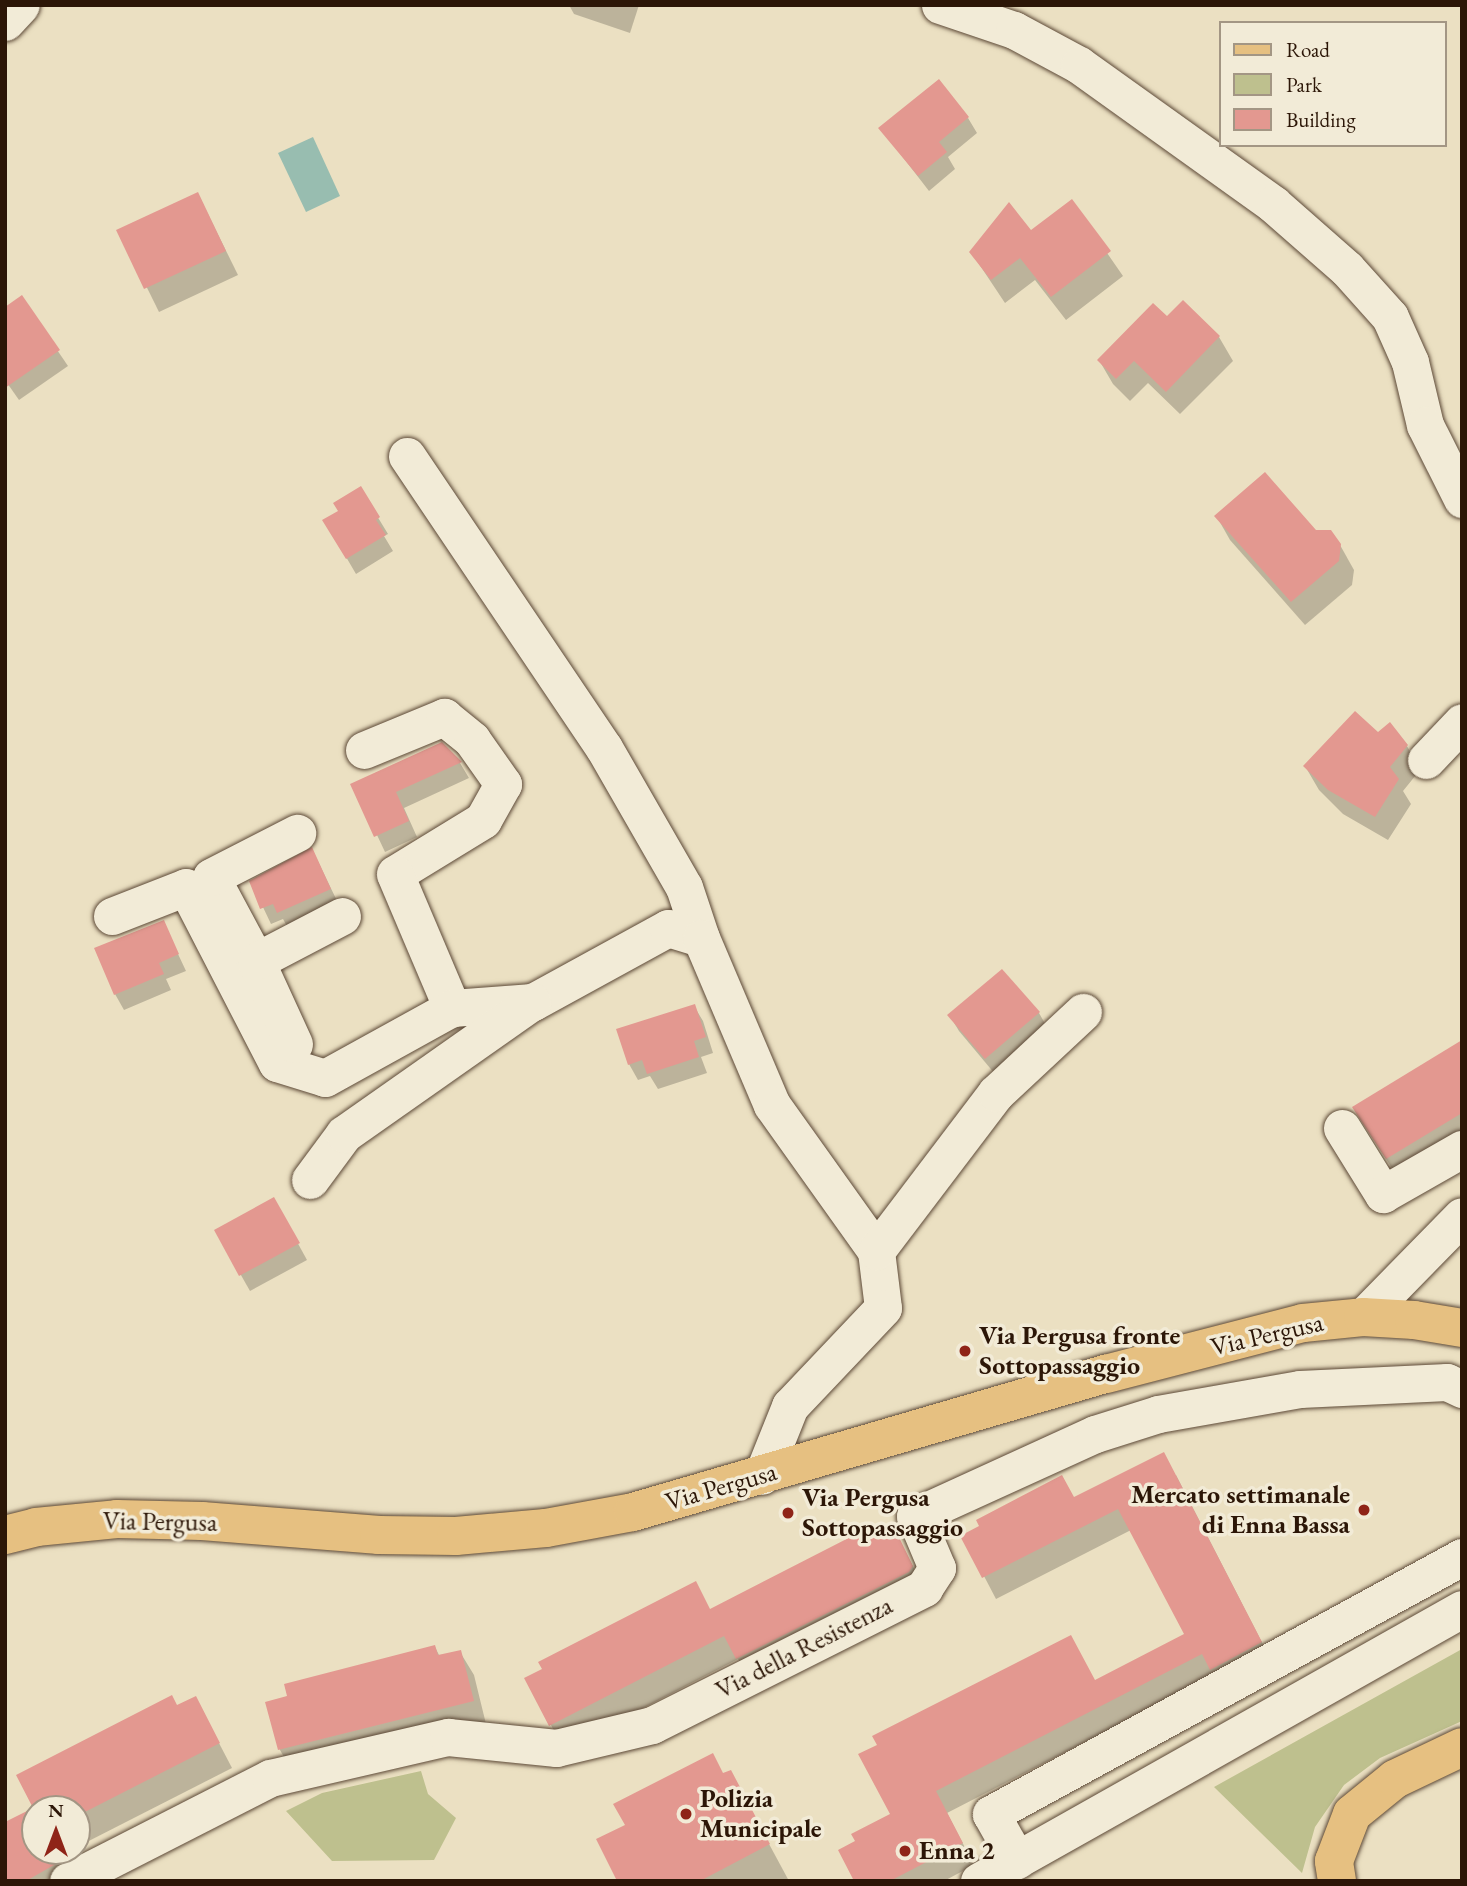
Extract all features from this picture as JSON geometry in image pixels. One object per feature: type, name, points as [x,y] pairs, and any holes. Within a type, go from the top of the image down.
[{"type":"main road","name":"Via Pergusa","points":[[5,1535],[36,1527],[117,1518],[202,1521],[379,1535],[456,1535],[546,1528],[633,1512],[1106,1374],[1303,1322],[1363,1317],[1414,1320],[1462,1328]]},
{"type":"main road","points":[[1337,1881],[1334,1861],[1352,1814],[1395,1779],[1462,1747]]},
{"type":"street","points":[[5,22],[21,5]]},
{"type":"street","points":[[940,5],[1013,30],[1079,65],[1272,204],[1348,269],[1390,317],[1410,362],[1425,425],[1462,499]]},
{"type":"street","points":[[407,457],[604,748],[684,887],[701,938],[772,1105],[876,1251],[883,1308],[790,1406],[762,1476]]},
{"type":"street","points":[[364,750],[444,717],[472,740],[503,784],[483,820],[395,874],[452,1008]]},
{"type":"street","points":[[1426,760],[1462,722]]},
{"type":"street","points":[[297,833],[211,877],[256,961],[293,1043],[325,1078]]},
{"type":"street","points":[[112,916],[186,887],[277,1063],[325,1078],[452,1008],[533,1002]]},
{"type":"street","points":[[256,961],[342,916]]},
{"type":"street","points":[[310,1180],[344,1134],[533,1002],[668,928],[701,938]]},
{"type":"street","points":[[876,1251],[996,1093],[1083,1012]]},
{"type":"street","points":[[1342,1128],[1383,1194],[1462,1149]]},
{"type":"street","points":[[1363,1317],[1462,1216]]},
{"type":"street","name":"Via della Resistenza","points":[[68,1881],[270,1778],[447,1737],[556,1748],[652,1725],[924,1588],[937,1568],[915,1516],[1096,1434],[1158,1414],[1300,1389],[1447,1382],[1462,1389]]},
{"type":"street","points":[[1017,1860],[991,1814],[1462,1557]]},
{"type":"street","points":[[979,1881],[1462,1609]]},
{"type":"green space","points":[[1462,1649],[1462,1721],[1380,1758],[1344,1785],[1315,1827],[1302,1873],[1214,1787]]},
{"type":"green space","points":[[421,1771],[428,1794],[456,1818],[434,1860],[332,1861],[286,1811],[322,1793]]},
{"type":"water","points":[[313,137],[340,196],[306,212],[278,153]]},
{"type":"building","points":[[939,79],[969,117],[939,142],[947,152],[918,176],[878,128]]},
{"type":"building","points":[[198,192],[226,251],[144,289],[116,230]]},
{"type":"building","points":[[1072,199],[1111,251],[1051,297],[1020,258],[991,280],[969,252],[1009,202],[1031,230]]},
{"type":"building","points":[[22,295],[60,350],[5,388],[5,307]]},
{"type":"building","points":[[1183,300],[1220,336],[1166,392],[1134,361],[1116,379],[1097,360],[1153,303],[1167,316]]},
{"type":"building","points":[[1265,472],[1316,530],[1331,530],[1341,544],[1339,561],[1291,602],[1214,516]]},
{"type":"building","points":[[361,486],[380,517],[376,520],[386,535],[346,559],[322,520],[338,511],[333,503]]},
{"type":"building","points":[[1355,711],[1378,732],[1390,722],[1408,745],[1390,767],[1399,779],[1375,817],[1328,790],[1303,766]]},
{"type":"building","points":[[442,742],[462,762],[396,792],[409,821],[374,837],[350,784]]},
{"type":"building","points":[[312,847],[331,889],[277,913],[273,904],[260,909],[249,881]]},
{"type":"building","points":[[164,920],[179,954],[159,963],[164,974],[114,995],[94,948]]},
{"type":"building","points":[[1002,969],[1040,1012],[985,1059],[947,1015]]},
{"type":"building","points":[[695,1004],[706,1037],[694,1041],[699,1057],[647,1074],[642,1060],[628,1065],[616,1029]]},
{"type":"building","points":[[1462,1040],[1462,1113],[1386,1159],[1352,1107]]},
{"type":"building","points":[[274,1197],[300,1243],[239,1276],[214,1230]]},
{"type":"building","points":[[1164,1452],[1262,1642],[1210,1670],[1202,1654],[936,1791],[963,1843],[890,1881],[854,1881],[838,1850],[855,1841],[851,1834],[890,1814],[858,1754],[877,1745],[872,1736],[1071,1635],[1095,1680],[1184,1634],[1118,1509],[982,1578],[960,1536],[979,1526],[976,1520],[1062,1475],[1074,1497]]},
{"type":"building","points":[[894,1527],[913,1566],[909,1572],[736,1659],[724,1636],[549,1726],[524,1678],[542,1669],[538,1662],[696,1581],[710,1609],[868,1528],[873,1537]]},
{"type":"building","points":[[435,1645],[438,1655],[461,1650],[474,1701],[278,1750],[265,1702],[287,1696],[284,1684]]},
{"type":"building","points":[[172,1695],[177,1705],[196,1696],[220,1743],[91,1809],[91,1795],[26,1795],[16,1775]]},
{"type":"building","name":"Polizia Municipale","points":[[713,1753],[723,1773],[731,1770],[770,1844],[700,1881],[617,1881],[596,1839],[625,1825],[613,1804]]},
{"type":"building","points":[[21,1814],[21,1865],[54,1865],[26,1881],[5,1881],[5,1822]]},
{"type":"place","name":"Via Pergusa fronte Sottopassaggio","points":[[965,1351]]},
{"type":"place","name":"Mercato settimanale di Enna Bassa","points":[[1364,1510]]},
{"type":"place","name":"Via Pergusa Sottopassaggio","points":[[788,1513]]},
{"type":"place","name":"Polizia Municipale","points":[[686,1814]]},
{"type":"place","name":"Enna 2","points":[[905,1851]]}]
